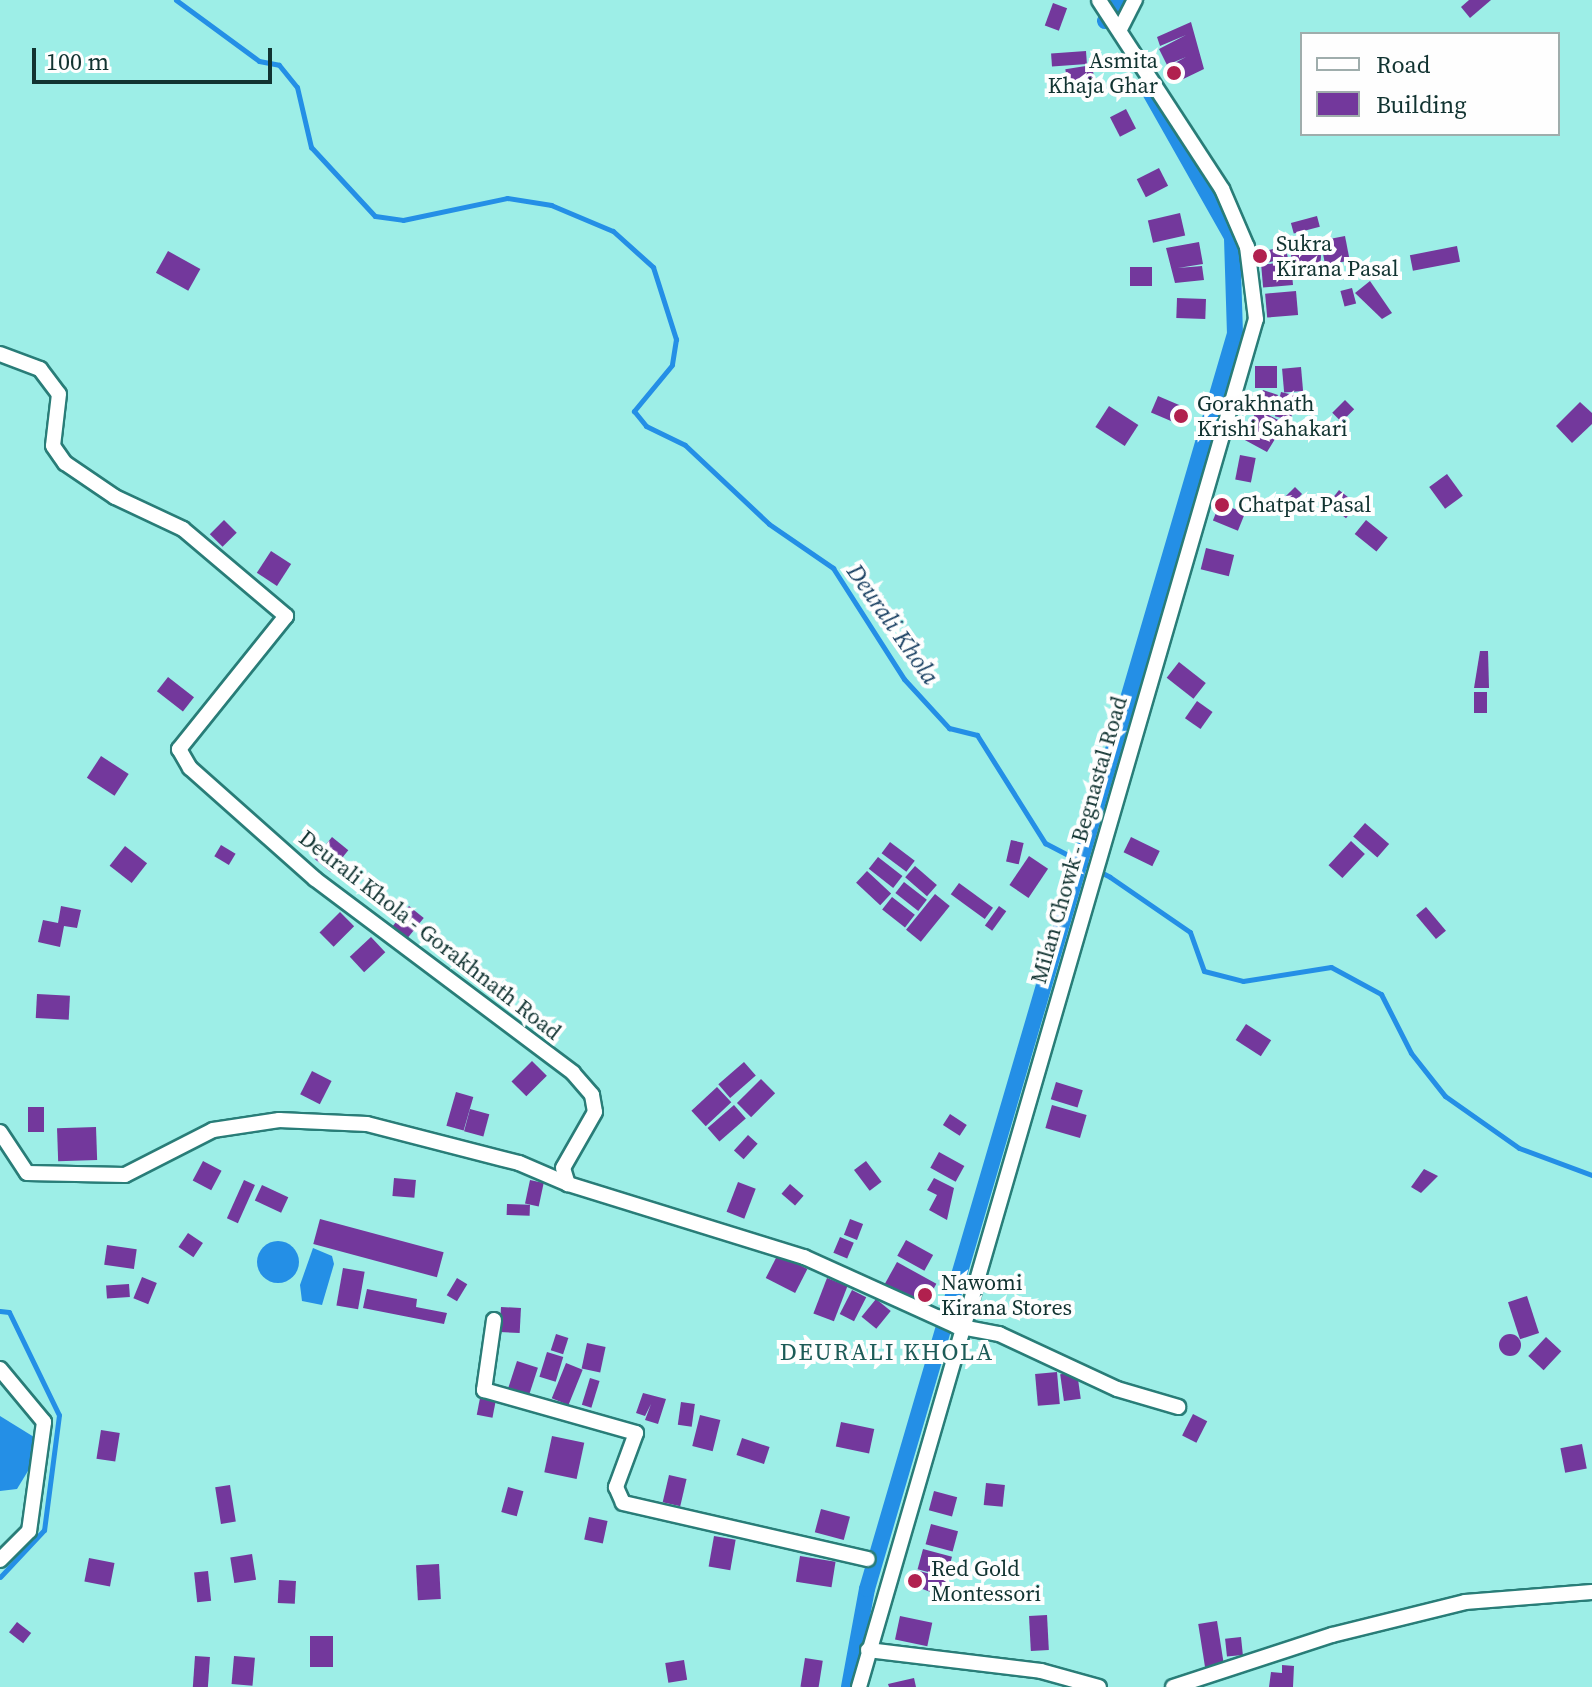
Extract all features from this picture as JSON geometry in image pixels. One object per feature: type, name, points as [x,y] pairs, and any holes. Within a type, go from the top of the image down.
[{"type":"street","name":"Milan Chowk - Begnastal Road","points":[[859,1687],[959,1327],[1256,319],[1247,247],[1222,189],[1099,0]]},
{"type":"street","points":[[1120,29],[1135,0]]},
{"type":"street","name":"Deurali Khola - Gorakhnath Road","points":[[0,354],[40,369],[59,394],[53,446],[65,463],[115,497],[183,529],[286,616],[179,749],[190,768],[315,879],[582,1084],[595,1112],[563,1168],[568,1184]]},
{"type":"street","points":[[0,1132],[27,1173],[125,1175],[213,1130],[279,1120],[367,1124],[519,1163],[568,1184],[804,1257],[959,1327],[999,1334],[1117,1389],[1178,1407]]},
{"type":"street","points":[[494,1320],[484,1390],[636,1433],[616,1487],[623,1503],[868,1559]]},
{"type":"street","points":[[0,1369],[44,1422],[29,1531],[0,1560]]},
{"type":"street","points":[[1173,1687],[1332,1635],[1465,1602],[1592,1592]]},
{"type":"street","points":[[868,1650],[1041,1671],[1099,1687]]},
{"type":"water","points":[[278,1241],[293,1247],[299,1262],[293,1277],[278,1283],[263,1277],[257,1262],[263,1247]]},
{"type":"water","points":[[313,1248],[332,1256],[334,1264],[322,1305],[302,1301],[300,1285]]},
{"type":"water","points":[[0,1416],[34,1437],[31,1466],[17,1489],[0,1491]]},
{"type":"building","points":[[1469,0],[1491,0],[1470,18],[1461,7]]},
{"type":"building","points":[[1053,3],[1067,8],[1059,31],[1045,26]]},
{"type":"building","points":[[1191,22],[1204,69],[1175,83],[1167,67],[1186,57],[1167,65],[1159,49],[1186,35],[1160,46],[1157,37]]},
{"type":"building","points":[[1086,51],[1087,64],[1052,66],[1051,53]]},
{"type":"building","points":[[1092,65],[1096,89],[1069,93],[1065,69]]},
{"type":"building","points":[[1126,109],[1136,129],[1120,137],[1110,117]]},
{"type":"building","points":[[1159,168],[1168,186],[1146,197],[1137,179]]},
{"type":"building","points":[[1180,213],[1185,235],[1153,243],[1148,220]]},
{"type":"building","points":[[1317,216],[1320,227],[1294,234],[1291,223]]},
{"type":"building","points":[[1345,236],[1350,261],[1325,265],[1320,241]]},
{"type":"building","points":[[1199,242],[1203,264],[1178,268],[1202,266],[1204,280],[1175,283],[1166,248]]},
{"type":"building","points":[[1306,242],[1312,243],[1320,251],[1320,263],[1312,271],[1306,272],[1300,271],[1292,263],[1291,257],[1292,251],[1300,243]]},
{"type":"building","points":[[1285,246],[1288,258],[1260,265],[1257,253]]},
{"type":"building","points":[[1457,246],[1460,262],[1413,271],[1410,255]]},
{"type":"building","points":[[168,251],[200,269],[188,291],[156,273]]},
{"type":"building","points":[[1291,262],[1293,285],[1263,288],[1261,265]]},
{"type":"building","points":[[1130,267],[1152,267],[1152,286],[1130,286]]},
{"type":"building","points":[[1370,281],[1392,313],[1382,319],[1355,293]]},
{"type":"building","points":[[1352,288],[1356,303],[1345,307],[1340,291]]},
{"type":"building","points":[[1296,291],[1298,315],[1267,318],[1265,294]]},
{"type":"building","points":[[1177,298],[1206,299],[1205,319],[1176,318]]},
{"type":"building","points":[[1255,366],[1277,366],[1277,388],[1255,388]]},
{"type":"building","points":[[1301,367],[1303,391],[1284,393],[1282,369]]},
{"type":"building","points":[[1263,390],[1278,395],[1271,412],[1258,407]]},
{"type":"building","points":[[1281,392],[1297,396],[1290,420],[1275,416]]},
{"type":"building","points":[[1158,396],[1186,408],[1179,424],[1151,413]]},
{"type":"building","points":[[1345,400],[1354,409],[1341,422],[1332,413]]},
{"type":"building","points":[[1580,402],[1592,413],[1592,424],[1572,443],[1556,426]]},
{"type":"building","points":[[1109,406],[1138,425],[1125,446],[1095,427]]},
{"type":"building","points":[[1257,409],[1284,423],[1276,438],[1259,429],[1275,439],[1267,452],[1243,439]]},
{"type":"building","points":[[1240,455],[1256,458],[1251,483],[1235,480]]},
{"type":"building","points":[[1447,474],[1463,496],[1445,509],[1429,487]]},
{"type":"building","points":[[1295,487],[1302,494],[1291,505],[1284,498]]},
{"type":"building","points":[[1339,490],[1357,504],[1346,518],[1328,504]]},
{"type":"building","points":[[1220,503],[1245,513],[1238,531],[1213,521]]},
{"type":"building","points":[[224,520],[237,533],[223,547],[210,534]]},
{"type":"building","points":[[1366,520],[1388,538],[1376,552],[1355,534]]},
{"type":"building","points":[[1206,548],[1234,555],[1229,576],[1201,569]]},
{"type":"building","points":[[271,551],[291,564],[277,586],[257,573]]},
{"type":"building","points":[[1480,651],[1488,651],[1489,688],[1474,688]]},
{"type":"building","points":[[1179,662],[1206,683],[1193,699],[1167,678]]},
{"type":"building","points":[[168,677],[194,697],[183,712],[157,691]]},
{"type":"building","points":[[1474,692],[1487,692],[1487,713],[1474,713]]},
{"type":"building","points":[[1197,701],[1213,712],[1201,729],[1185,718]]},
{"type":"building","points":[[101,756],[129,774],[115,796],[87,778]]},
{"type":"building","points":[[1365,823],[1389,844],[1377,858],[1353,837]]},
{"type":"building","points":[[332,837],[348,850],[331,872],[314,859]]},
{"type":"building","points":[[1131,837],[1160,851],[1152,866],[1124,852]]},
{"type":"building","points":[[1011,840],[1024,843],[1019,864],[1006,861]]},
{"type":"building","points":[[1351,841],[1365,854],[1342,878],[1328,865]]},
{"type":"building","points":[[890,842],[915,861],[906,872],[882,853]]},
{"type":"building","points":[[221,845],[236,854],[229,865],[214,856]]},
{"type":"building","points":[[125,846],[147,863],[132,883],[110,866]]},
{"type":"building","points":[[1029,856],[1048,869],[1028,898],[1009,885]]},
{"type":"building","points":[[878,857],[902,876],[893,888],[869,869]]},
{"type":"building","points":[[915,866],[937,885],[927,896],[905,877]]},
{"type":"building","points":[[867,871],[891,894],[880,905],[856,883]]},
{"type":"building","points":[[904,882],[927,900],[918,911],[895,893]]},
{"type":"building","points":[[959,883],[993,908],[985,919],[951,894]]},
{"type":"building","points":[[935,894],[950,906],[921,942],[906,930]]},
{"type":"building","points":[[892,897],[915,915],[905,927],[882,910]]},
{"type":"building","points":[[61,906],[81,910],[77,928],[64,926],[60,947],[38,942],[43,920],[58,923]]},
{"type":"building","points":[[409,906],[424,918],[407,938],[393,926]]},
{"type":"building","points":[[999,906],[1006,911],[992,931],[985,925]]},
{"type":"building","points":[[1426,907],[1446,931],[1436,939],[1416,915]]},
{"type":"building","points":[[340,912],[354,926],[334,947],[319,933]]},
{"type":"building","points":[[371,937],[385,952],[364,972],[350,957]]},
{"type":"building","points":[[37,994],[70,996],[69,1020],[36,1018]]},
{"type":"building","points":[[1246,1024],[1271,1040],[1261,1056],[1236,1040]]},
{"type":"building","points":[[532,1061],[547,1076],[526,1096],[511,1082]]},
{"type":"building","points":[[744,1062],[756,1076],[730,1098],[718,1084]]},
{"type":"building","points":[[312,1071],[332,1081],[320,1104],[300,1094]]},
{"type":"building","points":[[761,1079],[775,1093],[751,1117],[737,1103]]},
{"type":"building","points":[[1056,1082],[1083,1090],[1078,1107],[1051,1099]]},
{"type":"building","points":[[717,1087],[731,1102],[706,1126],[691,1111]]},
{"type":"building","points":[[456,1092],[473,1097],[464,1131],[446,1126]]},
{"type":"building","points":[[734,1105],[746,1119],[719,1142],[708,1128]]},
{"type":"building","points":[[1052,1105],[1087,1115],[1080,1138],[1045,1128]]},
{"type":"building","points":[[28,1107],[44,1107],[44,1132],[28,1132]]},
{"type":"building","points":[[470,1109],[489,1114],[483,1136],[464,1131]]},
{"type":"building","points":[[950,1114],[967,1125],[960,1136],[943,1125]]},
{"type":"building","points":[[96,1127],[97,1160],[58,1161],[57,1128]]},
{"type":"building","points":[[748,1135],[758,1144],[744,1159],[734,1151]]},
{"type":"building","points":[[939,1152],[964,1166],[956,1182],[930,1168]]},
{"type":"building","points":[[203,1161],[222,1171],[211,1190],[193,1180]]},
{"type":"building","points":[[866,1161],[882,1182],[870,1191],[854,1170]]},
{"type":"building","points":[[1424,1169],[1438,1176],[1421,1193],[1411,1187]]},
{"type":"building","points":[[394,1178],[416,1180],[414,1198],[392,1196]]},
{"type":"building","points":[[934,1178],[954,1188],[947,1220],[929,1210],[937,1195],[927,1190]]},
{"type":"building","points":[[244,1180],[255,1185],[238,1223],[227,1218]]},
{"type":"building","points":[[530,1180],[544,1183],[539,1206],[525,1203]]},
{"type":"building","points":[[738,1182],[756,1189],[744,1219],[727,1212]]},
{"type":"building","points":[[790,1184],[804,1196],[795,1206],[781,1194]]},
{"type":"building","points":[[262,1185],[288,1197],[281,1213],[255,1200]]},
{"type":"building","points":[[507,1204],[530,1205],[530,1216],[507,1215]]},
{"type":"building","points":[[320,1219],[444,1252],[437,1277],[313,1244]]},
{"type":"building","points":[[850,1219],[863,1224],[857,1240],[844,1235]]},
{"type":"building","points":[[188,1233],[203,1243],[193,1257],[178,1247]]},
{"type":"building","points":[[840,1237],[854,1243],[847,1259],[833,1253]]},
{"type":"building","points":[[906,1240],[933,1255],[924,1271],[897,1256]]},
{"type":"building","points":[[107,1245],[137,1249],[134,1269],[104,1265]]},
{"type":"building","points":[[778,1254],[807,1269],[795,1293],[766,1278]]},
{"type":"building","points":[[897,1262],[936,1284],[922,1309],[883,1287]]},
{"type":"building","points":[[343,1268],[365,1272],[358,1309],[336,1305]]},
{"type":"building","points":[[142,1277],[157,1283],[148,1304],[133,1298]]},
{"type":"building","points":[[457,1278],[467,1284],[457,1301],[447,1295]]},
{"type":"building","points":[[827,1278],[848,1286],[834,1321],[813,1313]]},
{"type":"building","points":[[129,1284],[130,1297],[107,1299],[106,1286]]},
{"type":"building","points":[[367,1289],[417,1299],[416,1307],[447,1313],[444,1324],[363,1308]]},
{"type":"building","points":[[852,1290],[866,1297],[854,1321],[840,1314]]},
{"type":"building","points":[[1527,1296],[1539,1333],[1520,1339],[1508,1302]]},
{"type":"building","points":[[876,1299],[891,1311],[876,1329],[862,1317]]},
{"type":"building","points":[[501,1307],[521,1308],[520,1333],[500,1332]]},
{"type":"building","points":[[556,1334],[568,1338],[563,1354],[551,1350]]},
{"type":"building","points":[[1510,1334],[1518,1337],[1521,1345],[1518,1353],[1510,1356],[1502,1353],[1499,1345],[1502,1337]]},
{"type":"building","points":[[1546,1337],[1561,1351],[1544,1370],[1528,1356]]},
{"type":"building","points":[[587,1343],[606,1347],[600,1372],[582,1368]]},
{"type":"building","points":[[547,1352],[563,1357],[556,1382],[539,1377]]},
{"type":"building","points":[[517,1361],[538,1368],[528,1397],[507,1390]]},
{"type":"building","points":[[566,1363],[583,1370],[568,1405],[552,1398]]},
{"type":"building","points":[[1057,1372],[1060,1404],[1038,1406],[1035,1374]]},
{"type":"building","points":[[1077,1372],[1081,1399],[1064,1401],[1060,1374]]},
{"type":"building","points":[[590,1378],[600,1381],[591,1408],[582,1405]]},
{"type":"building","points":[[643,1393],[666,1399],[658,1424],[645,1420],[651,1404],[645,1416],[636,1413]]},
{"type":"building","points":[[480,1398],[496,1401],[492,1418],[477,1415]]},
{"type":"building","points":[[681,1402],[695,1404],[692,1427],[678,1425]]},
{"type":"building","points":[[1193,1414],[1207,1421],[1196,1443],[1182,1435]]},
{"type":"building","points":[[700,1415],[720,1420],[713,1451],[692,1446]]},
{"type":"building","points":[[841,1422],[874,1429],[869,1454],[836,1446]]},
{"type":"building","points":[[101,1430],[120,1433],[115,1462],[96,1459]]},
{"type":"building","points":[[552,1436],[584,1443],[577,1479],[544,1472]]},
{"type":"building","points":[[742,1438],[770,1447],[764,1464],[736,1455]]},
{"type":"building","points":[[1582,1444],[1587,1469],[1565,1473],[1560,1448]]},
{"type":"building","points":[[669,1475],[687,1479],[680,1506],[663,1502]]},
{"type":"building","points":[[986,1483],[1005,1485],[1003,1507],[984,1505]]},
{"type":"building","points":[[230,1485],[236,1522],[221,1524],[215,1487]]},
{"type":"building","points":[[508,1487],[523,1491],[517,1516],[501,1512]]},
{"type":"building","points":[[934,1491],[957,1497],[952,1517],[929,1510]]},
{"type":"building","points":[[821,1509],[850,1517],[844,1540],[815,1532]]},
{"type":"building","points":[[589,1517],[608,1521],[603,1543],[584,1539]]},
{"type":"building","points":[[931,1524],[958,1531],[953,1552],[926,1544]]},
{"type":"building","points":[[714,1536],[736,1540],[730,1570],[709,1567]]},
{"type":"building","points":[[923,1549],[952,1557],[947,1577],[918,1569]]},
{"type":"building","points":[[252,1554],[256,1580],[234,1583],[230,1557]]},
{"type":"building","points":[[800,1556],[836,1562],[831,1587],[796,1582]]},
{"type":"building","points":[[89,1558],[115,1563],[110,1587],[84,1582]]},
{"type":"building","points":[[439,1564],[441,1599],[418,1600],[416,1565]]},
{"type":"building","points":[[916,1570],[948,1579],[946,1590],[957,1593],[954,1601],[912,1585]]},
{"type":"building","points":[[208,1571],[211,1601],[197,1602],[194,1572]]},
{"type":"building","points":[[279,1580],[296,1581],[295,1604],[278,1603]]},
{"type":"building","points":[[1047,1615],[1049,1650],[1031,1651],[1029,1616]]},
{"type":"building","points":[[900,1616],[932,1623],[927,1646],[895,1639]]},
{"type":"building","points":[[1217,1621],[1224,1664],[1205,1667],[1198,1624]]},
{"type":"building","points":[[17,1622],[31,1633],[23,1643],[9,1632]]},
{"type":"building","points":[[310,1636],[333,1636],[333,1667],[310,1667]]},
{"type":"building","points":[[1241,1637],[1243,1655],[1227,1657],[1225,1639]]},
{"type":"building","points":[[195,1656],[210,1657],[208,1687],[193,1687]]},
{"type":"building","points":[[234,1656],[255,1658],[252,1686],[232,1684]]},
{"type":"building","points":[[805,1658],[823,1661],[819,1687],[800,1687]]},
{"type":"building","points":[[684,1660],[687,1680],[668,1683],[665,1663]]},
{"type":"building","points":[[1282,1665],[1294,1666],[1293,1687],[1269,1687],[1271,1672],[1282,1673]]},
{"type":"building","points":[[914,1678],[916,1687],[889,1687],[888,1684]]},
{"type":"waterway","name":"Deurali Khola","points":[[176,0],[259,61],[279,65],[297,87],[311,147],[375,216],[403,220],[507,198],[551,205],[613,231],[653,267],[676,339],[672,365],[634,411],[646,426],[685,445],[769,524],[833,568],[904,679],[949,728],[977,735],[1045,843],[1110,877],[1190,932],[1204,971],[1243,981],[1331,967],[1381,994],[1411,1053],[1445,1096],[1519,1148],[1592,1175]]},
{"type":"waterway","points":[[1105,21],[1121,0]]},
{"type":"waterway","points":[[849,1687],[867,1589],[1235,334],[1232,237],[1146,85]]},
{"type":"waterway","points":[[0,1311],[9,1312],[59,1415],[44,1530],[0,1577]]},
{"type":"place","name":"Asmita Khaja Ghar","points":[[1174,73]]},
{"type":"place","name":"Sukra Kirana Pasal","points":[[1260,256]]},
{"type":"place","name":"Gorakhnath Krishi Sahakari","points":[[1181,416]]},
{"type":"place","name":"Chatpat Pasal","points":[[1222,505]]},
{"type":"place","name":"Nawomi Kirana Stores","points":[[925,1295]]},
{"type":"place","name":"Red Gold Montessori","points":[[915,1581]]},
{"type":"district","name":"DEURALI KHOLA","points":[[887,1352]]}]
